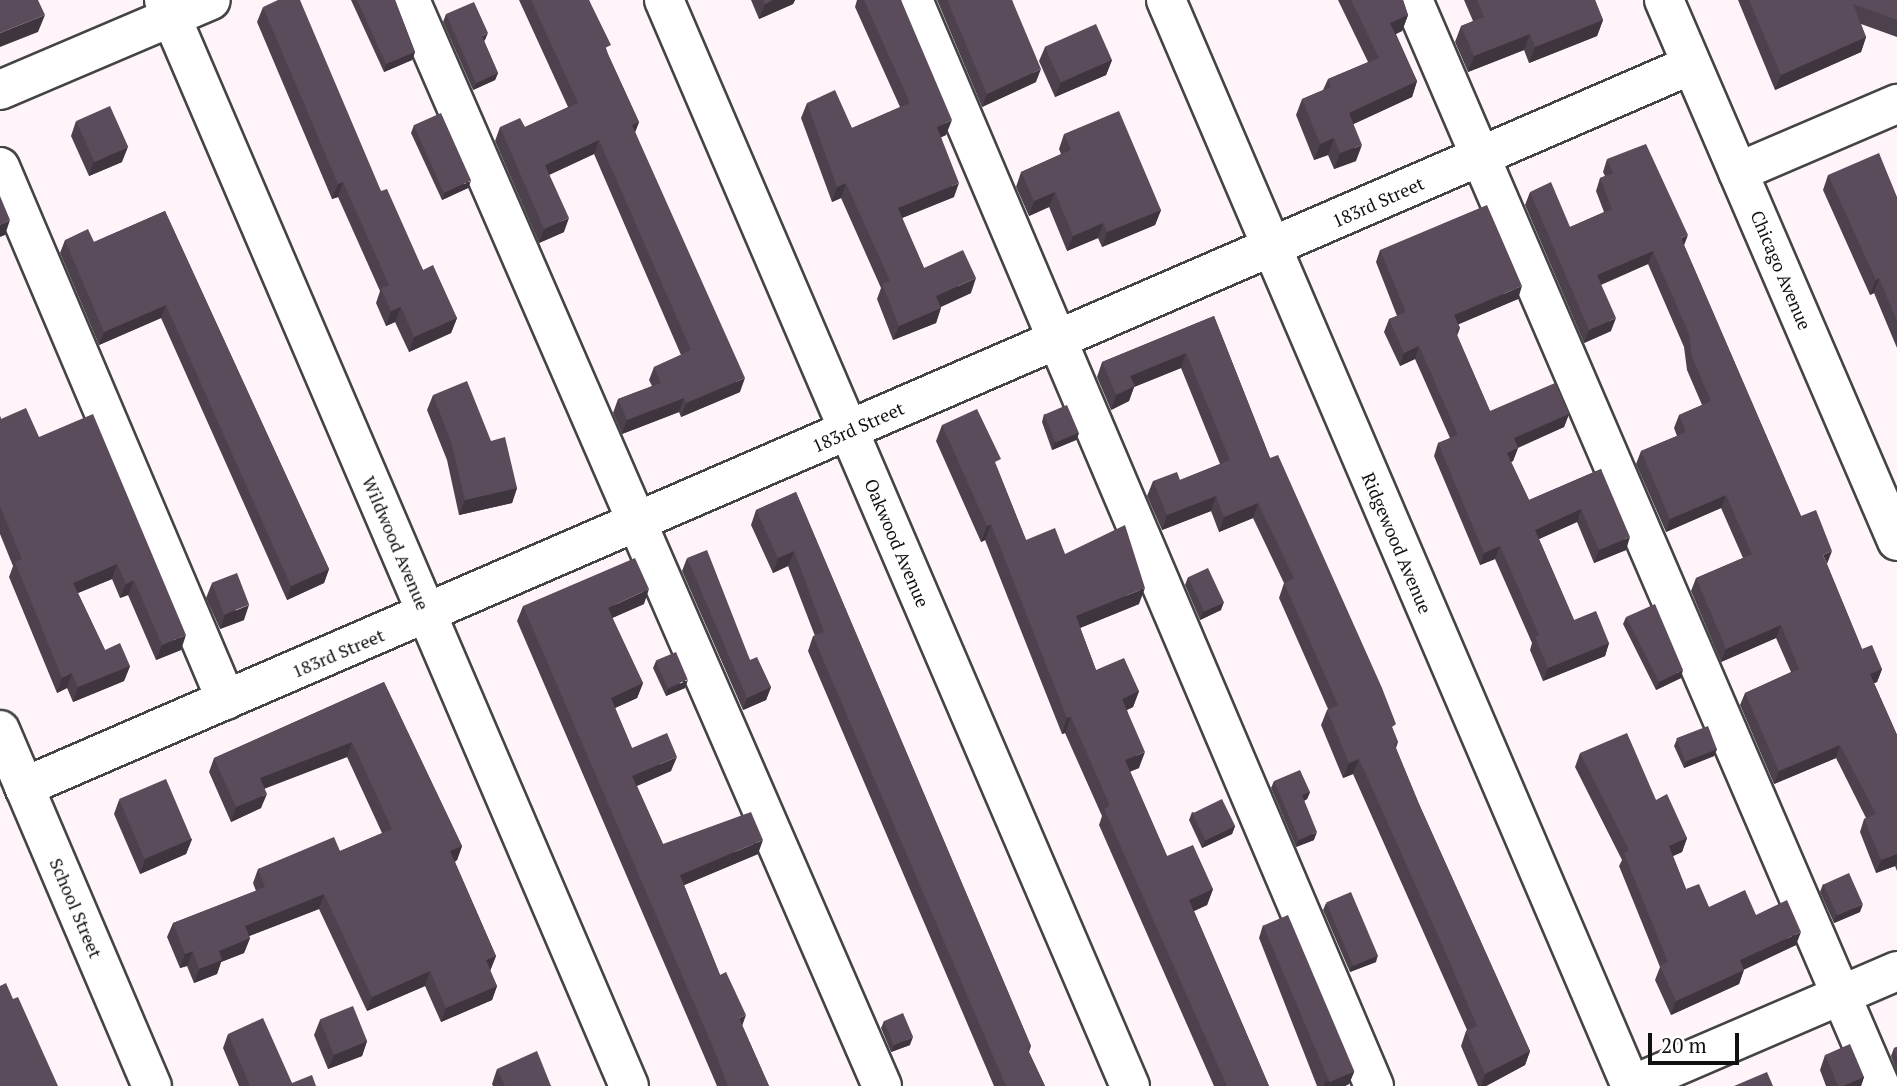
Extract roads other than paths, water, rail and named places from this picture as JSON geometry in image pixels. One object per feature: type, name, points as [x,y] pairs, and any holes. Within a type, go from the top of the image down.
[{"type":"street","points":[[0,90],[167,9],[211,0]]},
{"type":"street","points":[[410,0],[635,524],[882,1086]]},
{"type":"street","name":"Oakwood Avenue","points":[[664,0],[1130,1086]]},
{"type":"street","points":[[913,0],[1374,1086]]},
{"type":"street","name":"Ridgewood Avenue","points":[[1166,0],[1630,1086]]},
{"type":"street","points":[[1413,0],[1880,1086]]},
{"type":"street","name":"Chicago Avenue","points":[[1664,0],[1897,541]]},
{"type":"street","name":"Wildwood Avenue","points":[[167,9],[629,1086]]},
{"type":"street","name":"183rd Street","points":[[24,787],[427,615],[1691,65]]},
{"type":"street","points":[[1738,172],[1897,104]]},
{"type":"street","points":[[0,167],[226,701]]},
{"type":"street","name":"School Street","points":[[0,730],[152,1086]]},
{"type":"street","points":[[1630,1086],[1897,971]]}]
